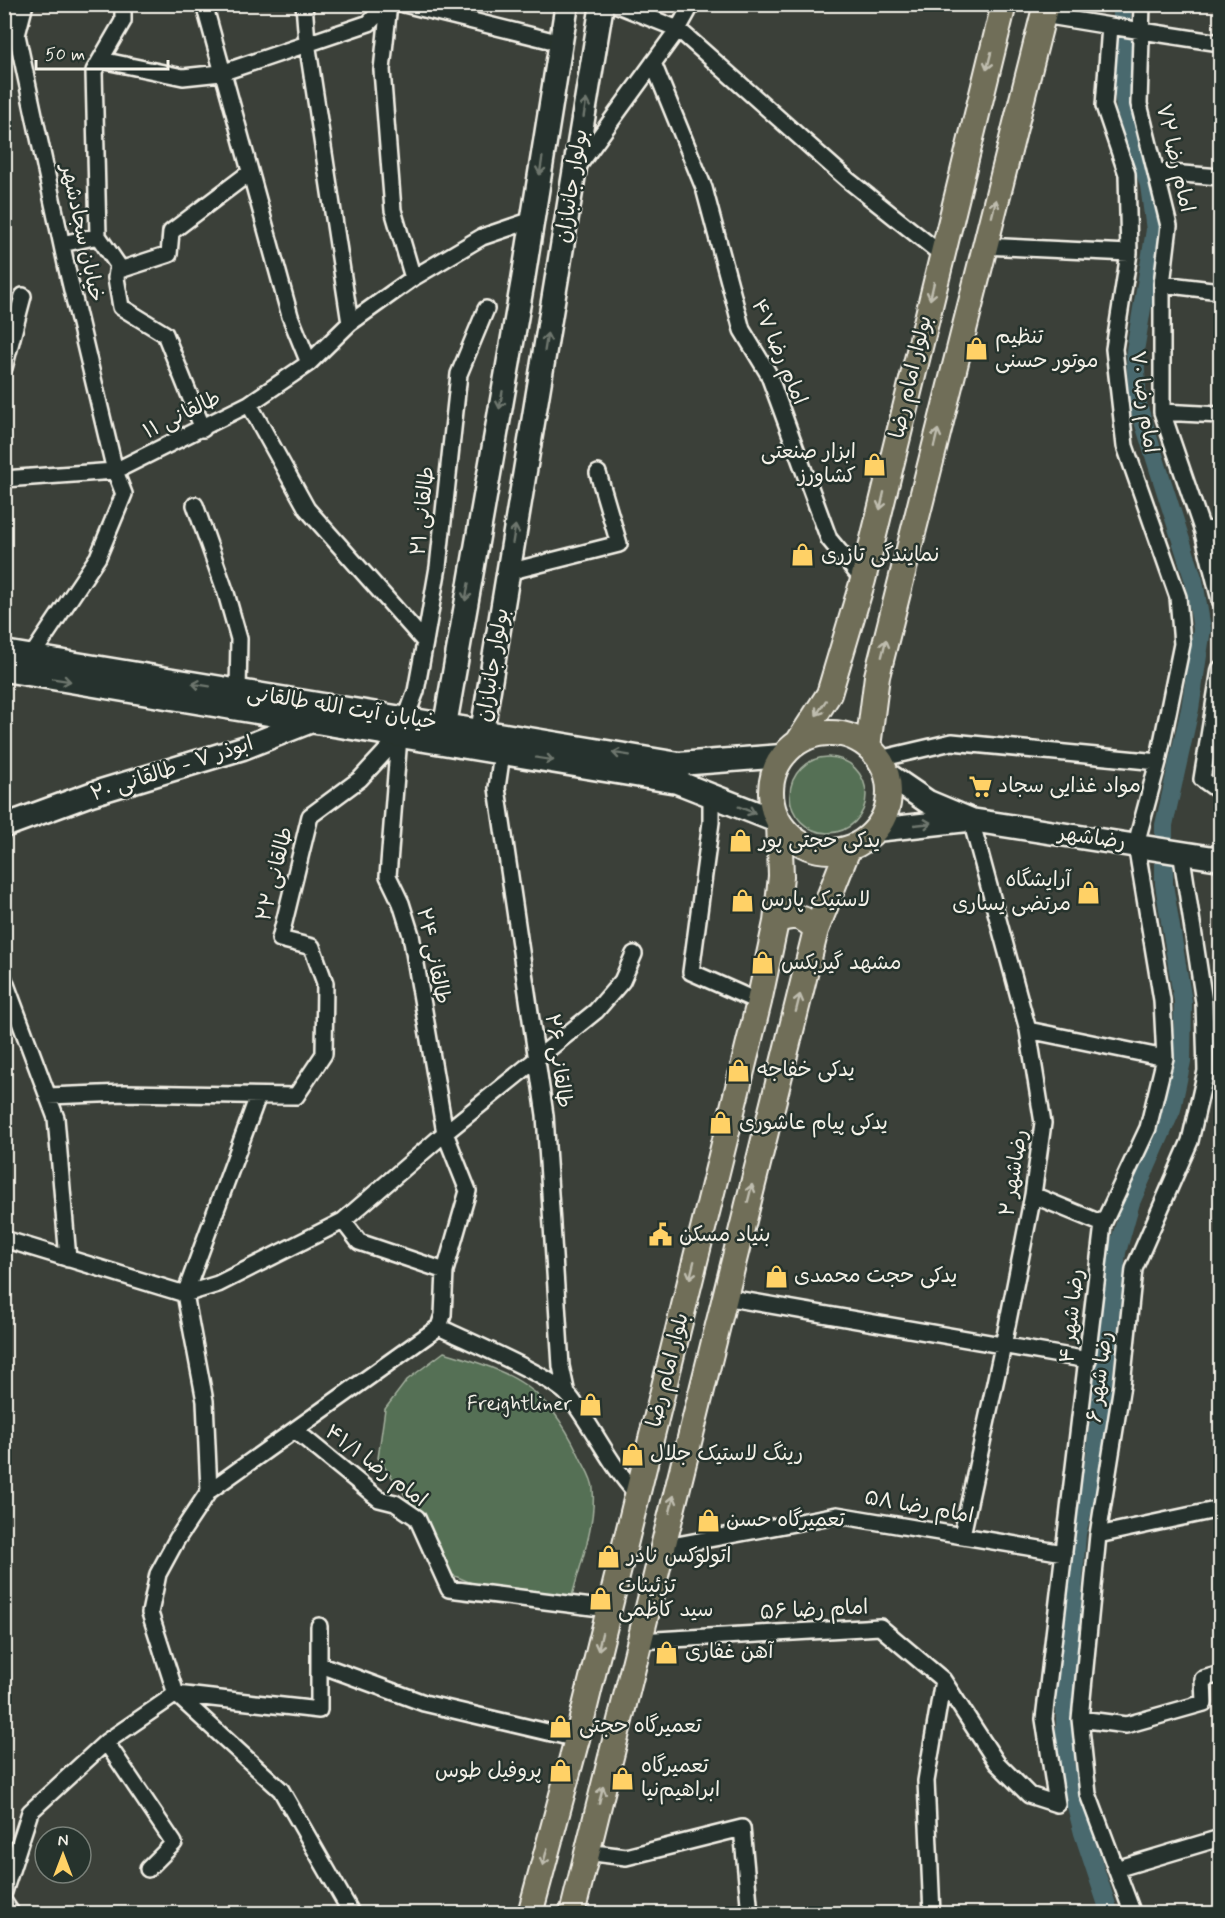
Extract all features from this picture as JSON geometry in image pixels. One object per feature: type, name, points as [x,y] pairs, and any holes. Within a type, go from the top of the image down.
[{"type":"main road","name":"بولوار جانبازان","points":[[567,4],[445,725],[460,746],[482,732],[602,4]]},
{"type":"main road","name":"بولوار امام رضا","points":[[790,749],[829,694],[839,664],[863,580],[1004,4]]},
{"type":"main road","name":"بولوار امام رضا","points":[[878,760],[877,676],[1044,10]]},
{"type":"main road","points":[[459,636],[496,643]]},
{"type":"main road","name":"خیابان آیت الله طالقانی","points":[[4,652],[338,707],[460,746],[503,744],[678,773]]},
{"type":"main road","points":[[839,664],[856,674],[877,676]]},
{"type":"main road","name":"خیابان آیت الله طالقانی","points":[[4,670],[311,721],[403,728],[445,725],[482,732],[503,744]]},
{"type":"main road","name":"ابوذر ۷ - طالقانی ۲۰","points":[[4,826],[91,794],[243,748],[311,721],[338,707]]},
{"type":"main road","points":[[678,773],[790,749],[827,733],[842,734],[878,760],[928,802],[967,818]]},
{"type":"main road","points":[[790,749],[775,768],[771,789],[773,809],[779,822],[792,837],[809,847],[828,851],[848,849],[863,841],[876,830],[885,813],[889,794],[878,760]]},
{"type":"main road","points":[[678,773],[711,795],[779,822]]},
{"type":"main road","points":[[876,830],[967,818]]},
{"type":"main road","name":"رضاشهر","points":[[967,818],[1221,859]]},
{"type":"main road","name":"بلوار امام رضا","points":[[530,1914],[576,1739],[759,1002],[776,922],[781,876],[779,822]]},
{"type":"main road","name":"بلوار امام رضا","points":[[572,1914],[816,930],[848,849]]},
{"type":"main road","points":[[776,922],[790,916],[798,917],[806,919],[816,930]]},
{"type":"street","points":[[4,20],[24,4]]},
{"type":"street","name":"خیابان سجادشهر","points":[[24,4],[17,35],[62,244],[115,471],[124,494],[98,557],[31,657]]},
{"type":"street","points":[[123,4],[123,21],[94,71],[98,236],[118,265],[123,269],[169,254],[171,232],[249,173]]},
{"type":"street","points":[[204,4],[221,73],[290,316],[309,363]]},
{"type":"street","points":[[304,4],[307,42],[350,323]]},
{"type":"street","points":[[101,60],[183,76],[221,73],[307,42],[369,23],[388,4]]},
{"type":"street","points":[[388,4],[382,69],[393,210],[412,278]]},
{"type":"street","points":[[404,4],[561,43]]},
{"type":"street","points":[[615,4],[678,29],[848,180],[941,254]]},
{"type":"street","points":[[575,170],[678,29],[692,4]]},
{"type":"street","name":"امام رضا ۷۲","points":[[1142,4],[1139,104],[1158,172],[1169,226],[1162,284],[1162,412],[1202,529],[1221,600]]},
{"type":"street","points":[[1044,10],[1110,26],[1221,44]]},
{"type":"street","name":"امام رضا ۷۰","points":[[1110,26],[1104,106],[1127,174],[1129,253],[1114,350],[1125,446],[1178,597],[1182,644],[1158,762],[1136,844]]},
{"type":"street","name":"امام رضا ۴۷","points":[[653,63],[704,188],[742,330],[768,373],[829,539],[863,580]]},
{"type":"street","points":[[1158,172],[1221,177]]},
{"type":"street","name":"طالقانی ۱۱","points":[[4,479],[115,471],[203,429],[249,404],[309,363],[350,323],[412,278],[482,237],[532,219]]},
{"type":"street","points":[[62,244],[98,236]]},
{"type":"street","points":[[984,246],[1129,253]]},
{"type":"street","points":[[118,265],[116,278],[121,307],[165,334],[203,429]]},
{"type":"street","points":[[1162,284],[1221,291]]},
{"type":"street","points":[[4,369],[23,296]]},
{"type":"street","name":"طالقانی ۲۱","points":[[403,728],[425,642],[438,567],[459,374],[486,309]]},
{"type":"street","points":[[249,404],[307,509],[425,642]]},
{"type":"street","points":[[1162,412],[1221,415]]},
{"type":"street","points":[[508,572],[619,544],[598,473]]},
{"type":"street","points":[[195,505],[226,593],[239,639],[238,691]]},
{"type":"street","points":[[1202,529],[1221,530]]},
{"type":"street","points":[[1221,669],[1202,779],[1221,792]]},
{"type":"street","name":"طالقانی ۲۲","points":[[258,1096],[296,1096],[324,1054],[326,983],[312,947],[280,939],[310,816],[360,779],[403,728]]},
{"type":"street","name":"طالقانی ۲۴","points":[[403,728],[388,876],[401,903],[411,935],[445,1133],[468,1191],[445,1271],[443,1315],[439,1327]]},
{"type":"street","points":[[878,760],[952,742],[1158,762]]},
{"type":"street","name":"طالقانی ۲۶","points":[[503,744],[497,788],[545,1115],[561,1366],[567,1394]]},
{"type":"street","points":[[711,795],[711,822],[691,972],[759,1002]]},
{"type":"street","name":"رضاشهر ۲","points":[[962,1535],[1033,1195],[1043,1123],[1029,1030],[967,818]]},
{"type":"street","name":"رضا شهر ۴","points":[[1057,1804],[1044,1719],[1103,1224],[1148,1128],[1166,1058],[1162,1000],[1136,844]]},
{"type":"street","name":"رضا شهر ۶","points":[[1133,1914],[1088,1794],[1080,1719],[1098,1535],[1122,1385],[1134,1269],[1190,1141],[1206,1071],[1204,1002],[1181,851]]},
{"type":"street","points":[[4,1239],[185,1294],[218,1284],[343,1221],[445,1133],[538,1061],[610,998],[622,981],[634,954]]},
{"type":"street","points":[[4,979],[56,1118],[68,1259]]},
{"type":"street","points":[[1029,1030],[1166,1058]]},
{"type":"street","points":[[48,1096],[124,1093],[258,1096],[185,1294],[205,1401],[209,1491]]},
{"type":"street","points":[[1033,1195],[1103,1224]]},
{"type":"street","points":[[343,1221],[359,1242],[445,1271]]},
{"type":"street","points":[[724,1297],[1088,1360]]},
{"type":"street","points":[[352,1914],[281,1790],[176,1694],[150,1613],[158,1574],[177,1539],[209,1491],[439,1327],[546,1380],[567,1394],[616,1472],[637,1494]]},
{"type":"street","name":"امام رضا ۴۱/۱","points":[[296,1431],[378,1498],[395,1503],[417,1518],[449,1589],[608,1608]]},
{"type":"street","points":[[1098,1535],[1221,1509]]},
{"type":"street","name":"امام رضا ۵۸","points":[[661,1548],[837,1515],[1064,1553]]},
{"type":"street","points":[[4,1892],[30,1812],[106,1742],[176,1694],[319,1710],[321,1665],[319,1626]]},
{"type":"street","name":"امام رضا ۵۶","points":[[639,1641],[880,1627],[943,1680],[997,1763],[1029,1795],[1057,1804]]},
{"type":"street","points":[[321,1665],[424,1703],[576,1739]]},
{"type":"street","points":[[1080,1719],[1126,1725],[1204,1703],[1203,1679],[1221,1674]]},
{"type":"street","points":[[932,1914],[926,1781],[943,1680]]},
{"type":"street","points":[[106,1742],[174,1844],[148,1869]]},
{"type":"street","points":[[586,1852],[626,1857],[742,1828],[750,1914]]},
{"type":"street","points":[[1116,1869],[1221,1838]]},
{"type":"street","points":[[4,1902],[12,1914]]},
{"type":"green space","points":[[828,757],[842,760],[855,768],[863,781],[866,795],[863,809],[855,822],[842,830],[828,833],[814,830],[801,822],[793,809],[790,795],[793,781],[801,768],[814,760]]},
{"type":"green space","points":[[444,1352],[490,1367],[526,1386],[541,1398],[567,1432],[591,1480],[593,1489],[592,1516],[587,1543],[572,1596],[486,1589],[450,1574],[438,1541],[378,1458],[385,1409],[407,1380]]},
{"type":"waterway","points":[[1110,1914],[1083,1833],[1065,1763],[1065,1706],[1077,1534],[1095,1457],[1117,1252],[1131,1202],[1172,1109],[1182,1061],[1183,1002],[1164,884],[1164,825],[1190,709],[1202,629],[1194,581],[1138,405],[1135,351],[1155,230],[1149,185],[1125,108],[1122,79],[1122,4]]},
{"type":"place","name":"تنظیم موتور حسنی","points":[[977,349]]},
{"type":"place","name":"ابزار صنعتی کشاورز","points":[[874,464]]},
{"type":"place","name":"نمایندگی تازری","points":[[803,555]]},
{"type":"place","name":"مواد غذایی سجاد","points":[[980,786]]},
{"type":"place","name":"یدکی حجتی پور","points":[[741,841]]},
{"type":"place","name":"آرایشگاه مرتضی یساری","points":[[1089,892]]},
{"type":"place","name":"لاستیک پارس","points":[[743,900]]},
{"type":"place","name":"مشهد گیربکس","points":[[763,963]]},
{"type":"place","name":"یدکی خفاجه","points":[[739,1070]]},
{"type":"place","name":"یدکی پیام عاشوری","points":[[721,1123]]},
{"type":"place","name":"بنیاد مسکن","points":[[661,1235]]},
{"type":"place","name":"یدکی حجت محمدی","points":[[776,1276]]},
{"type":"place","name":"Freightliner","points":[[590,1404]]},
{"type":"place","name":"رینگ لاستیک جلال","points":[[632,1454]]},
{"type":"place","name":"تعمیرگاه حسن","points":[[708,1520]]},
{"type":"place","name":"اتولوکس نادر","points":[[609,1556]]},
{"type":"place","name":"تزئینات سید کاظمی","points":[[600,1598]]},
{"type":"place","name":"آهن غفاری","points":[[667,1652]]},
{"type":"place","name":"تعمیرگاه حجتی","points":[[561,1726]]},
{"type":"place","name":"پروفیل طوس","points":[[560,1771]]},
{"type":"place","name":"تعمیرگاه ابراهیم‌نیا","points":[[623,1778]]}]
